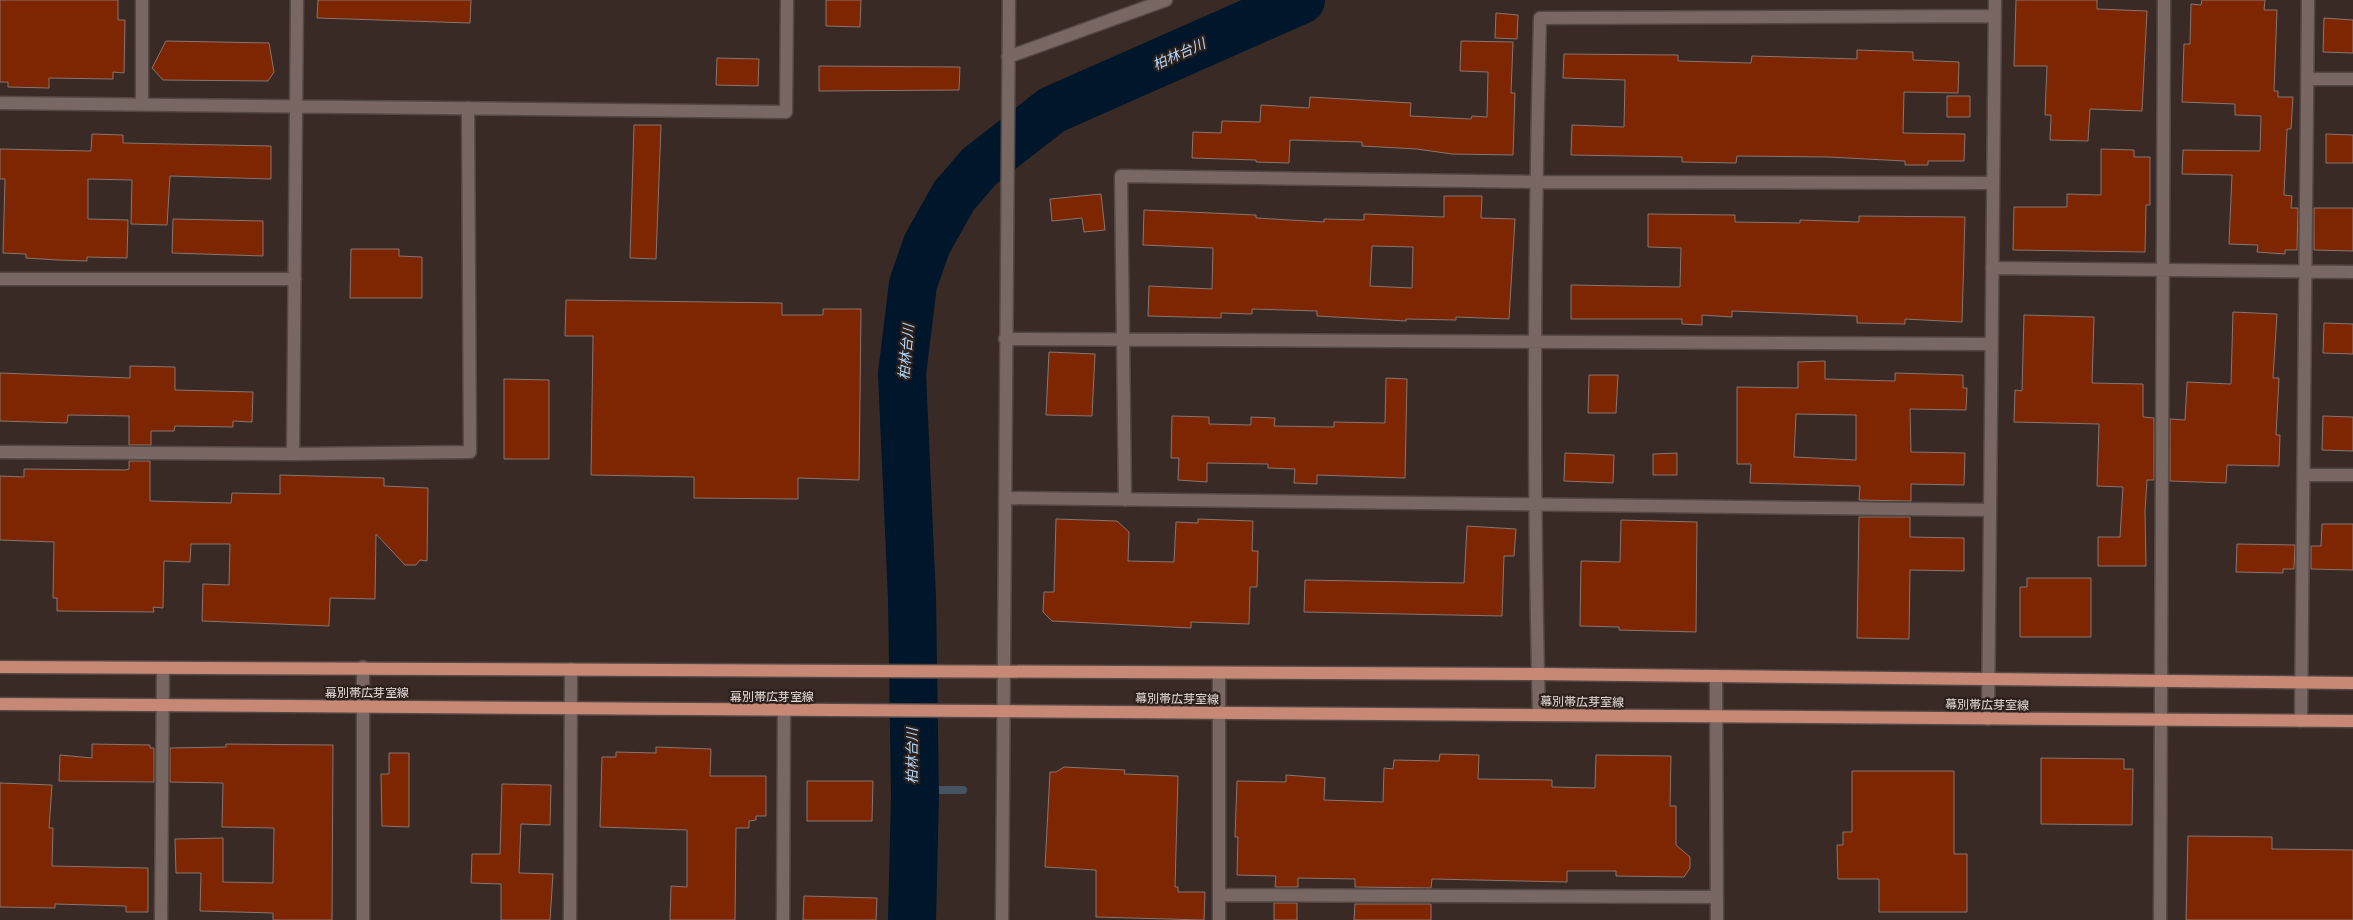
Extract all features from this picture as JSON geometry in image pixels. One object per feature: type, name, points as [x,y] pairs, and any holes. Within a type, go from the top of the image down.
[{"type":"main road","name":"幕別帯広芽室線","points":[[0,667],[363,667],[1538,674],[2353,683]]},
{"type":"main road","name":"幕別帯広芽室線","points":[[0,704],[2353,721]]},
{"type":"street","points":[[142,0],[142,104]]},
{"type":"street","points":[[294,454],[297,0]]},
{"type":"street","points":[[0,103],[786,112],[787,0]]},
{"type":"street","points":[[1002,920],[1009,0]]},
{"type":"street","points":[[1008,57],[1166,0]]},
{"type":"street","points":[[1988,719],[1995,0]]},
{"type":"street","points":[[2160,920],[2162,681],[2161,270],[2164,0]]},
{"type":"street","points":[[2301,721],[2305,475],[2304,272],[2308,0]]},
{"type":"street","points":[[1538,714],[1535,342],[1540,18],[1995,16]]},
{"type":"street","points":[[2308,79],[2353,79]]},
{"type":"street","points":[[0,452],[294,454],[470,452],[468,108]]},
{"type":"street","points":[[1125,500],[1121,176],[1536,182],[1993,183]]},
{"type":"street","points":[[1992,268],[2353,272]]},
{"type":"street","points":[[0,279],[295,279]]},
{"type":"street","points":[[1005,340],[1991,344]]},
{"type":"street","points":[[2305,475],[2353,475]]},
{"type":"street","points":[[1006,498],[1535,506],[1990,510]]},
{"type":"street","points":[[363,667],[363,920]]},
{"type":"street","points":[[161,920],[164,668]]},
{"type":"street","points":[[570,920],[572,669]]},
{"type":"street","points":[[1219,673],[1219,920]]},
{"type":"street","points":[[1716,676],[1718,920]]},
{"type":"street","points":[[783,920],[784,711]]},
{"type":"street","points":[[1220,895],[1717,897]]},
{"type":"building","points":[[0,0],[118,0],[118,20],[125,20],[124,73],[113,72],[113,79],[49,78],[49,88],[8,87],[8,82],[0,82]]},
{"type":"building","points":[[318,0],[471,0],[470,23],[317,18]]},
{"type":"building","points":[[826,0],[861,0],[860,27],[826,26]]},
{"type":"building","points":[[2016,0],[2097,0],[2097,9],[2147,11],[2142,111],[2090,109],[2088,141],[2050,140],[2051,115],[2045,115],[2047,66],[2014,66]]},
{"type":"building","points":[[2202,0],[2265,0],[2264,10],[2277,10],[2274,91],[2278,91],[2278,97],[2293,97],[2291,129],[2287,129],[2284,195],[2292,196],[2291,208],[2298,208],[2297,250],[2285,250],[2285,254],[2257,252],[2258,245],[2229,244],[2232,175],[2182,174],[2183,150],[2260,151],[2261,116],[2235,115],[2235,104],[2182,102],[2184,44],[2190,44],[2191,4],[2201,5]]},
{"type":"building","points":[[1496,13],[1518,15],[1517,39],[1495,38]]},
{"type":"building","points":[[2324,18],[2353,20],[2353,53],[2323,52]]},
{"type":"building","points":[[166,41],[269,43],[274,72],[268,81],[163,80],[152,68]]},
{"type":"building","points":[[1461,41],[1513,42],[1511,93],[1515,93],[1513,155],[1452,154],[1417,149],[1362,146],[1362,142],[1290,140],[1289,163],[1192,158],[1193,132],[1221,133],[1222,121],[1260,122],[1261,105],[1309,108],[1310,97],[1411,103],[1410,116],[1471,119],[1472,116],[1487,117],[1488,72],[1460,71]]},
{"type":"building","points":[[1857,50],[1913,52],[1913,60],[1959,62],[1958,93],[1904,92],[1903,133],[1965,134],[1964,161],[1928,161],[1928,165],[1905,165],[1905,161],[1828,157],[1737,156],[1736,163],[1682,162],[1682,157],[1571,155],[1572,125],[1624,127],[1625,80],[1563,78],[1564,54],[1678,55],[1678,61],[1751,63],[1752,56],[1857,59]]},
{"type":"building","points":[[717,58],[759,59],[758,86],[716,85]]},
{"type":"building","points":[[819,66],[960,67],[959,90],[819,91]]},
{"type":"building","points":[[1947,96],[1970,96],[1970,117],[1947,117]]},
{"type":"building","points":[[634,125],[661,125],[656,259],[630,258]]},
{"type":"building","points":[[92,134],[123,135],[123,143],[271,146],[271,179],[170,176],[167,225],[131,224],[132,180],[88,179],[88,219],[128,220],[127,258],[87,257],[87,261],[58,260],[26,258],[26,254],[3,253],[5,179],[0,179],[0,149],[91,151]]},
{"type":"building","points":[[2326,134],[2353,135],[2353,163],[2326,163]]},
{"type":"building","points":[[2101,149],[2134,150],[2134,157],[2150,157],[2150,205],[2146,205],[2145,252],[2013,250],[2014,207],[2067,207],[2067,194],[2101,195]]},
{"type":"building","points":[[1101,194],[1105,230],[1084,232],[1082,218],[1052,221],[1050,199]]},
{"type":"building","points":[[1444,196],[1482,196],[1481,218],[1515,219],[1509,319],[1456,317],[1456,320],[1406,319],[1406,321],[1317,316],[1317,311],[1252,309],[1252,314],[1221,313],[1221,318],[1148,316],[1149,286],[1212,289],[1213,248],[1143,245],[1144,210],[1256,215],[1256,218],[1324,222],[1324,219],[1364,220],[1364,214],[1444,217]],"holes":[[[1372,246],[1413,247],[1412,288],[1370,286]]]},
{"type":"building","points":[[2314,208],[2353,208],[2353,251],[2314,250]]},
{"type":"building","points":[[1648,214],[1735,215],[1735,222],[1800,223],[1800,220],[1859,222],[1859,216],[1965,217],[1962,322],[1905,319],[1905,324],[1857,323],[1857,316],[1732,311],[1732,317],[1702,315],[1702,325],[1682,324],[1682,319],[1571,319],[1571,285],[1680,287],[1681,248],[1648,247]]},
{"type":"building","points":[[173,219],[263,221],[263,256],[172,253]]},
{"type":"building","points":[[351,249],[399,249],[399,256],[422,257],[422,298],[350,298]]},
{"type":"building","points":[[566,300],[782,303],[782,315],[823,315],[823,309],[861,309],[859,480],[798,478],[798,499],[694,498],[694,477],[591,475],[593,336],[565,336]]},
{"type":"building","points":[[2233,312],[2277,314],[2273,378],[2279,378],[2276,435],[2280,435],[2279,466],[2227,465],[2226,483],[2170,481],[2170,419],[2185,420],[2187,382],[2231,384]]},
{"type":"building","points":[[2024,315],[2094,317],[2092,383],[2143,384],[2143,417],[2154,418],[2154,480],[2147,480],[2145,511],[2146,566],[2098,566],[2098,537],[2120,537],[2123,487],[2097,486],[2099,424],[2014,422],[2015,390],[2022,391]]},
{"type":"building","points":[[2324,323],[2353,324],[2353,354],[2323,353]]},
{"type":"building","points":[[1049,352],[1095,354],[1092,416],[1046,415]]},
{"type":"building","points":[[1825,361],[1825,379],[1895,381],[1895,373],[1963,375],[1963,388],[1967,388],[1966,410],[1910,409],[1911,452],[1965,453],[1964,485],[1911,484],[1911,501],[1859,500],[1860,486],[1750,483],[1751,464],[1737,464],[1737,387],[1798,388],[1798,362]],"holes":[[[1796,414],[1856,415],[1856,460],[1794,457]]]},
{"type":"building","points":[[130,366],[175,367],[175,390],[253,392],[252,422],[233,421],[233,427],[175,426],[174,431],[151,431],[151,445],[129,445],[129,416],[68,415],[67,423],[0,421],[0,373],[130,378]]},
{"type":"building","points":[[1589,375],[1618,375],[1616,413],[1588,413]]},
{"type":"building","points":[[1386,378],[1407,379],[1405,478],[1317,475],[1317,484],[1294,483],[1295,469],[1268,468],[1268,464],[1207,463],[1207,482],[1178,480],[1179,458],[1171,458],[1172,416],[1209,417],[1209,424],[1251,425],[1251,417],[1275,418],[1274,426],[1334,427],[1334,422],[1385,423]]},
{"type":"building","points":[[504,379],[549,380],[549,459],[504,459]]},
{"type":"building","points":[[2323,416],[2353,417],[2353,451],[2322,450]]},
{"type":"building","points":[[1565,453],[1614,455],[1613,483],[1564,481]]},
{"type":"building","points":[[1677,453],[1677,475],[1653,475],[1653,454]]},
{"type":"building","points":[[129,461],[150,461],[150,501],[231,503],[232,493],[280,494],[280,475],[384,478],[384,486],[428,488],[427,561],[420,560],[416,565],[405,565],[376,534],[375,599],[330,598],[329,626],[202,621],[203,584],[229,585],[230,544],[191,544],[190,562],[164,561],[163,608],[153,607],[154,612],[57,611],[57,598],[53,598],[54,542],[0,540],[0,476],[24,477],[24,469],[126,470],[129,469]]},
{"type":"building","points":[[1859,517],[1910,517],[1910,537],[1964,538],[1964,571],[1910,570],[1909,639],[1857,638]]},
{"type":"building","points":[[1056,519],[1117,521],[1129,532],[1128,561],[1174,562],[1176,522],[1198,523],[1198,519],[1253,521],[1252,551],[1258,551],[1257,587],[1250,587],[1249,624],[1191,622],[1191,628],[1052,621],[1043,612],[1044,592],[1054,592]]},
{"type":"building","points":[[1621,520],[1697,522],[1696,632],[1619,630],[1619,627],[1580,626],[1581,561],[1620,562]]},
{"type":"building","points":[[2322,524],[2353,524],[2353,570],[2311,569],[2311,546],[2321,546]]},
{"type":"building","points":[[1467,526],[1516,529],[1514,556],[1504,556],[1502,616],[1304,612],[1305,580],[1464,583]]},
{"type":"building","points":[[2237,544],[2295,545],[2294,569],[2283,569],[2283,573],[2236,572]]},
{"type":"building","points":[[2027,578],[2091,578],[2091,637],[2020,637],[2020,587],[2027,587]]},
{"type":"building","points":[[92,744],[150,745],[150,748],[154,748],[154,782],[59,781],[60,755],[92,758]]},
{"type":"building","points":[[226,744],[333,745],[332,920],[273,920],[273,913],[200,911],[201,873],[176,873],[175,839],[223,838],[223,882],[273,883],[274,828],[222,827],[223,783],[170,782],[170,748],[226,747]]},
{"type":"building","points":[[656,747],[711,749],[710,776],[766,776],[766,816],[756,816],[756,820],[749,821],[749,828],[736,828],[735,920],[670,920],[671,886],[687,887],[687,830],[600,827],[602,757],[616,757],[616,752],[656,753]]},
{"type":"building","points":[[389,753],[409,753],[409,827],[382,826],[381,774],[389,774]]},
{"type":"building","points":[[1440,754],[1479,755],[1478,779],[1552,780],[1552,787],[1595,788],[1596,755],[1671,756],[1670,806],[1676,806],[1676,845],[1690,857],[1690,868],[1684,877],[1616,876],[1616,871],[1567,871],[1567,882],[1432,879],[1431,888],[1355,887],[1355,879],[1298,878],[1298,887],[1275,887],[1276,876],[1237,875],[1238,837],[1235,837],[1237,781],[1286,782],[1286,775],[1325,778],[1324,800],[1383,802],[1384,768],[1393,769],[1394,760],[1439,761]]},
{"type":"building","points":[[2041,758],[2124,759],[2124,769],[2133,769],[2132,825],[2041,824]]},
{"type":"building","points":[[1064,767],[1125,770],[1124,774],[1178,776],[1175,887],[1178,887],[1178,892],[1205,892],[1204,920],[1096,917],[1096,870],[1045,867],[1050,772],[1056,772]]},
{"type":"building","points":[[1852,771],[1954,771],[1954,854],[1967,854],[1967,912],[1879,912],[1879,879],[1838,879],[1837,845],[1843,845],[1843,832],[1852,832]]},
{"type":"building","points":[[807,781],[873,781],[872,821],[807,821]]},
{"type":"building","points":[[0,783],[52,785],[49,828],[53,828],[52,866],[148,868],[148,912],[126,912],[126,906],[55,904],[55,908],[0,907]]},
{"type":"building","points":[[502,784],[551,785],[550,825],[521,824],[519,873],[553,874],[550,920],[501,920],[501,884],[471,883],[472,854],[500,854]]},
{"type":"building","points":[[2188,836],[2272,837],[2272,849],[2353,850],[2353,920],[2186,920]]},
{"type":"building","points":[[804,896],[877,898],[876,920],[803,920]]},
{"type":"building","points":[[1274,903],[1297,903],[1297,920],[1274,920]]},
{"type":"building","points":[[1355,904],[1431,904],[1431,920],[1354,920]]},
{"type":"waterway","name":"柏林台川","points":[[912,920],[915,795],[912,598],[902,374],[913,284],[927,244],[954,196],[979,167],[1052,110],[1301,0]]},
{"type":"waterway","points":[[915,795],[932,790],[963,790]]}]
